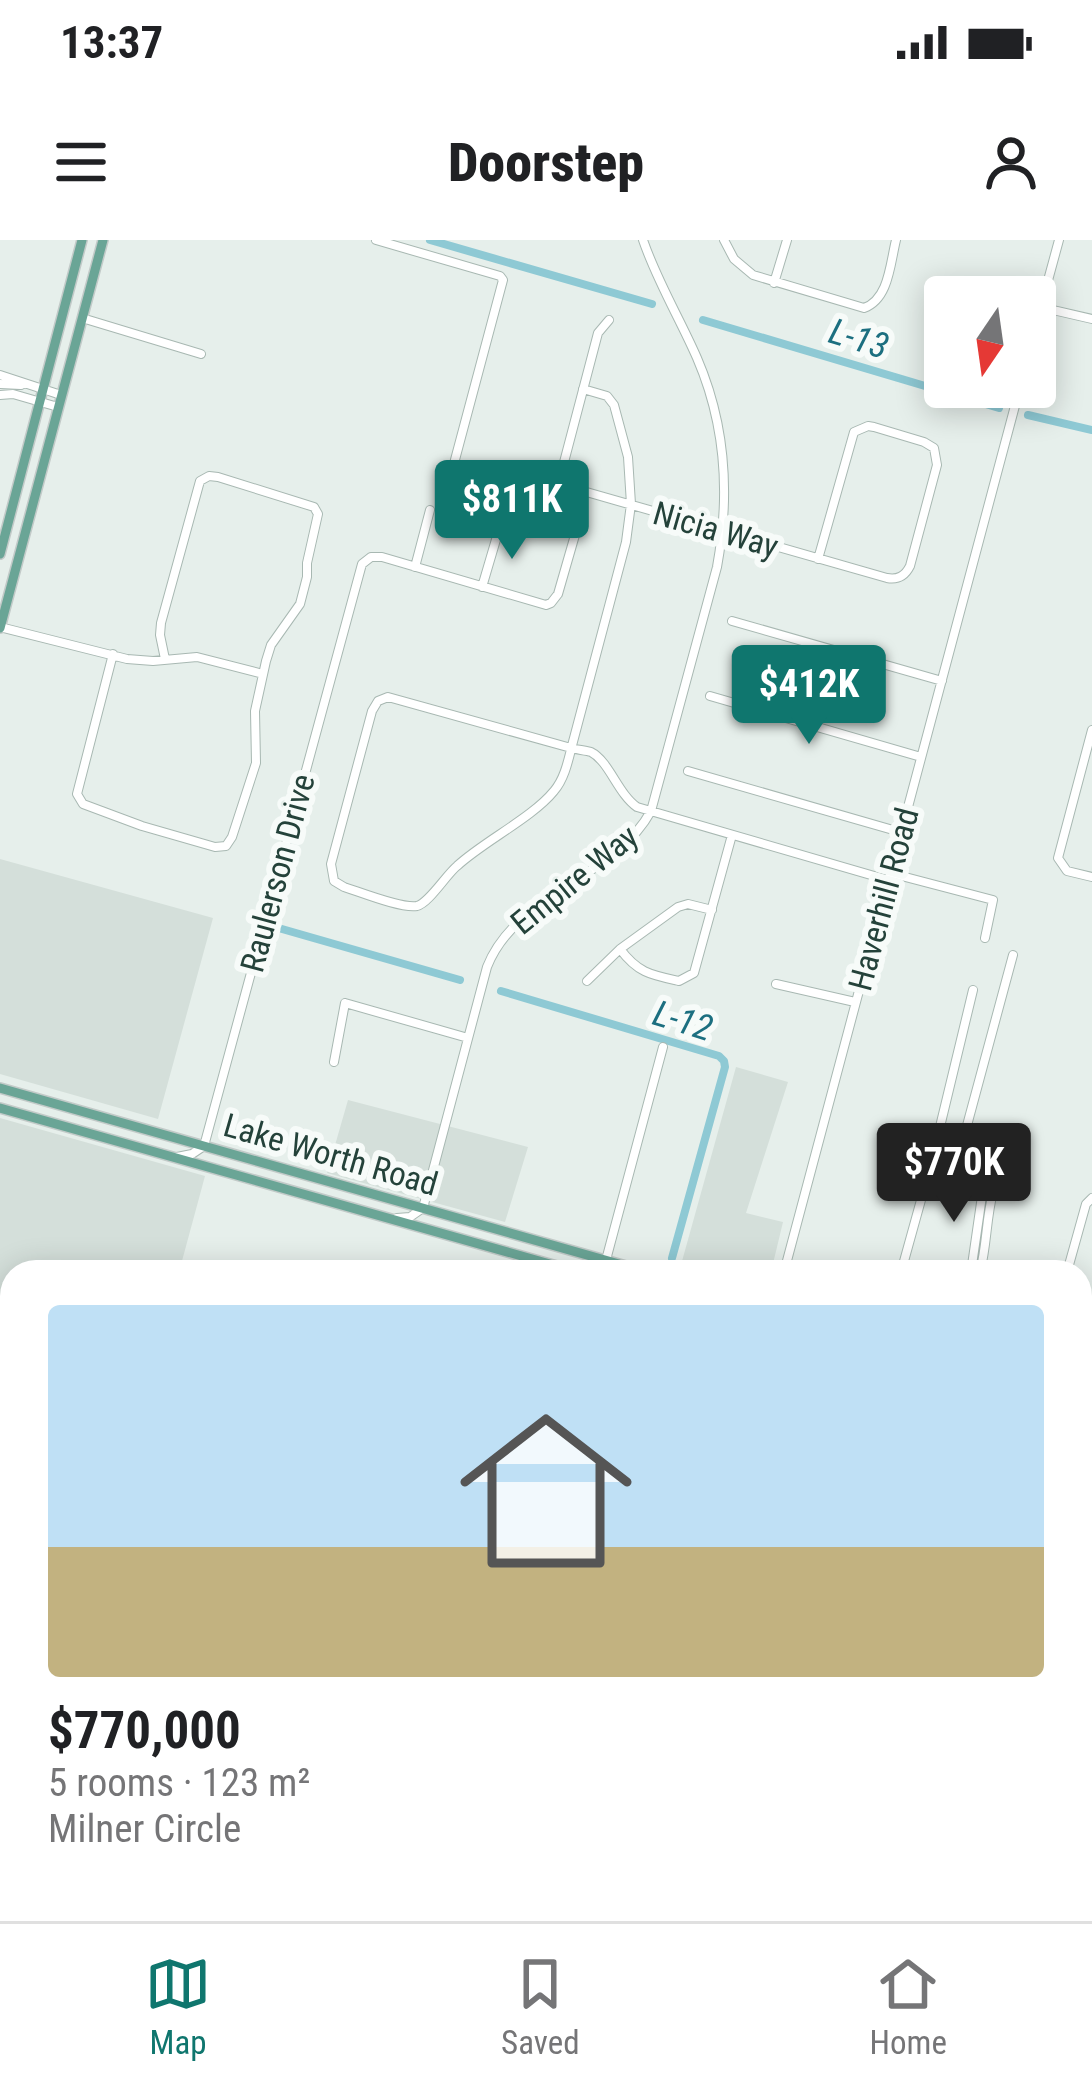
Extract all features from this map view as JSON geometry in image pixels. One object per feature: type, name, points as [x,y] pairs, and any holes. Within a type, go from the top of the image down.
[{"type":"main road","points":[[0,554],[82,240]]},
{"type":"main road","points":[[0,627],[103,240]]},
{"type":"main road","name":"Lake Worth Road","points":[[0,1088],[607,1260]]},
{"type":"main road","name":"Lake Worth Road","points":[[0,1108],[535,1260]]},
{"type":"street","points":[[376,240],[503,280],[452,471]]},
{"type":"street","name":"Empire Way","points":[[423,1208],[487,967],[502,939],[520,921],[628,842],[651,812],[717,567],[725,482],[715,409],[643,240]]},
{"type":"street","points":[[724,240],[742,268],[753,275],[858,307],[870,307],[882,295],[896,240]]},
{"type":"street","points":[[774,283],[787,240]]},
{"type":"street","points":[[1048,276],[1058,240]]},
{"type":"street","points":[[1056,312],[1092,320]]},
{"type":"street","points":[[82,318],[201,354]]},
{"type":"street","name":"Nicia Way","points":[[609,320],[598,333],[563,466],[564,477],[576,489],[818,559],[894,579],[910,566],[938,459],[930,444],[874,427],[859,429],[851,437],[818,559]]},
{"type":"street","points":[[0,375],[60,401]]},
{"type":"street","points":[[0,384],[28,386]]},
{"type":"street","points":[[583,389],[607,396],[614,405],[627,449],[631,504],[626,542],[571,748],[562,778],[552,794],[466,857],[422,904],[411,906],[344,887],[332,876],[331,864],[372,711],[383,698],[394,697],[571,748],[595,754],[628,800],[651,812],[993,900],[985,938]]},
{"type":"street","points":[[0,395],[42,395]]},
{"type":"street","name":"Haverhill Road","points":[[787,1260],[1014,408]]},
{"type":"street","points":[[113,654],[79,800],[142,826],[221,848],[230,842],[250,787],[256,763],[255,712],[272,645],[296,614],[308,577],[318,514],[314,507],[218,477],[204,478],[196,492],[160,629],[165,659]]},
{"type":"street","points":[[430,510],[415,567],[546,604],[558,594],[575,535]]},
{"type":"street","points":[[482,587],[500,526]]},
{"type":"street","name":"Raulerson Drive","points":[[204,1146],[358,571],[366,560],[377,556],[415,567]]},
{"type":"street","points":[[732,621],[942,681]]},
{"type":"street","points":[[0,627],[140,661],[196,657],[263,674]]},
{"type":"street","points":[[710,696],[921,757]]},
{"type":"street","points":[[1092,730],[1059,853],[1067,871],[1092,877]]},
{"type":"street","points":[[688,771],[901,832]]},
{"type":"street","points":[[620,949],[641,971],[685,980],[697,967],[732,835]]},
{"type":"street","points":[[587,981],[620,949],[683,905],[712,910]]},
{"type":"street","points":[[988,1191],[952,1181],[1013,955]]},
{"type":"street","points":[[776,984],[856,1002]]},
{"type":"street","points":[[904,1260],[973,990]]},
{"type":"street","points":[[334,1062],[345,1003],[468,1038]]},
{"type":"street","points":[[607,1260],[663,1047]]},
{"type":"street","points":[[175,1157],[204,1146]]},
{"type":"street","points":[[974,1260],[988,1191]]},
{"type":"street","points":[[982,1260],[988,1191]]},
{"type":"street","points":[[1070,1260],[1086,1204],[1092,1198]]},
{"type":"street","points":[[390,1219],[410,1217],[423,1208]]},
{"type":"shaded area","points":[[0,859],[213,918],[158,1119],[0,1074]]},
{"type":"shaded area","points":[[736,1067],[788,1082],[746,1213],[783,1222],[774,1260],[682,1260]]},
{"type":"shaded area","points":[[348,1100],[528,1147],[505,1222],[327,1173]]},
{"type":"shaded area","points":[[0,1118],[205,1176],[182,1260],[0,1260]]},
{"type":"waterway","name":"L-13","points":[[430,240],[652,304]]},
{"type":"waterway","name":"L-13","points":[[703,320],[924,386]]},
{"type":"waterway","name":"L-13","points":[[1028,415],[1092,430]]},
{"type":"waterway","name":"L-12","points":[[275,927],[460,980]]},
{"type":"waterway","name":"L-12","points":[[501,991],[724,1061],[672,1258]]}]
